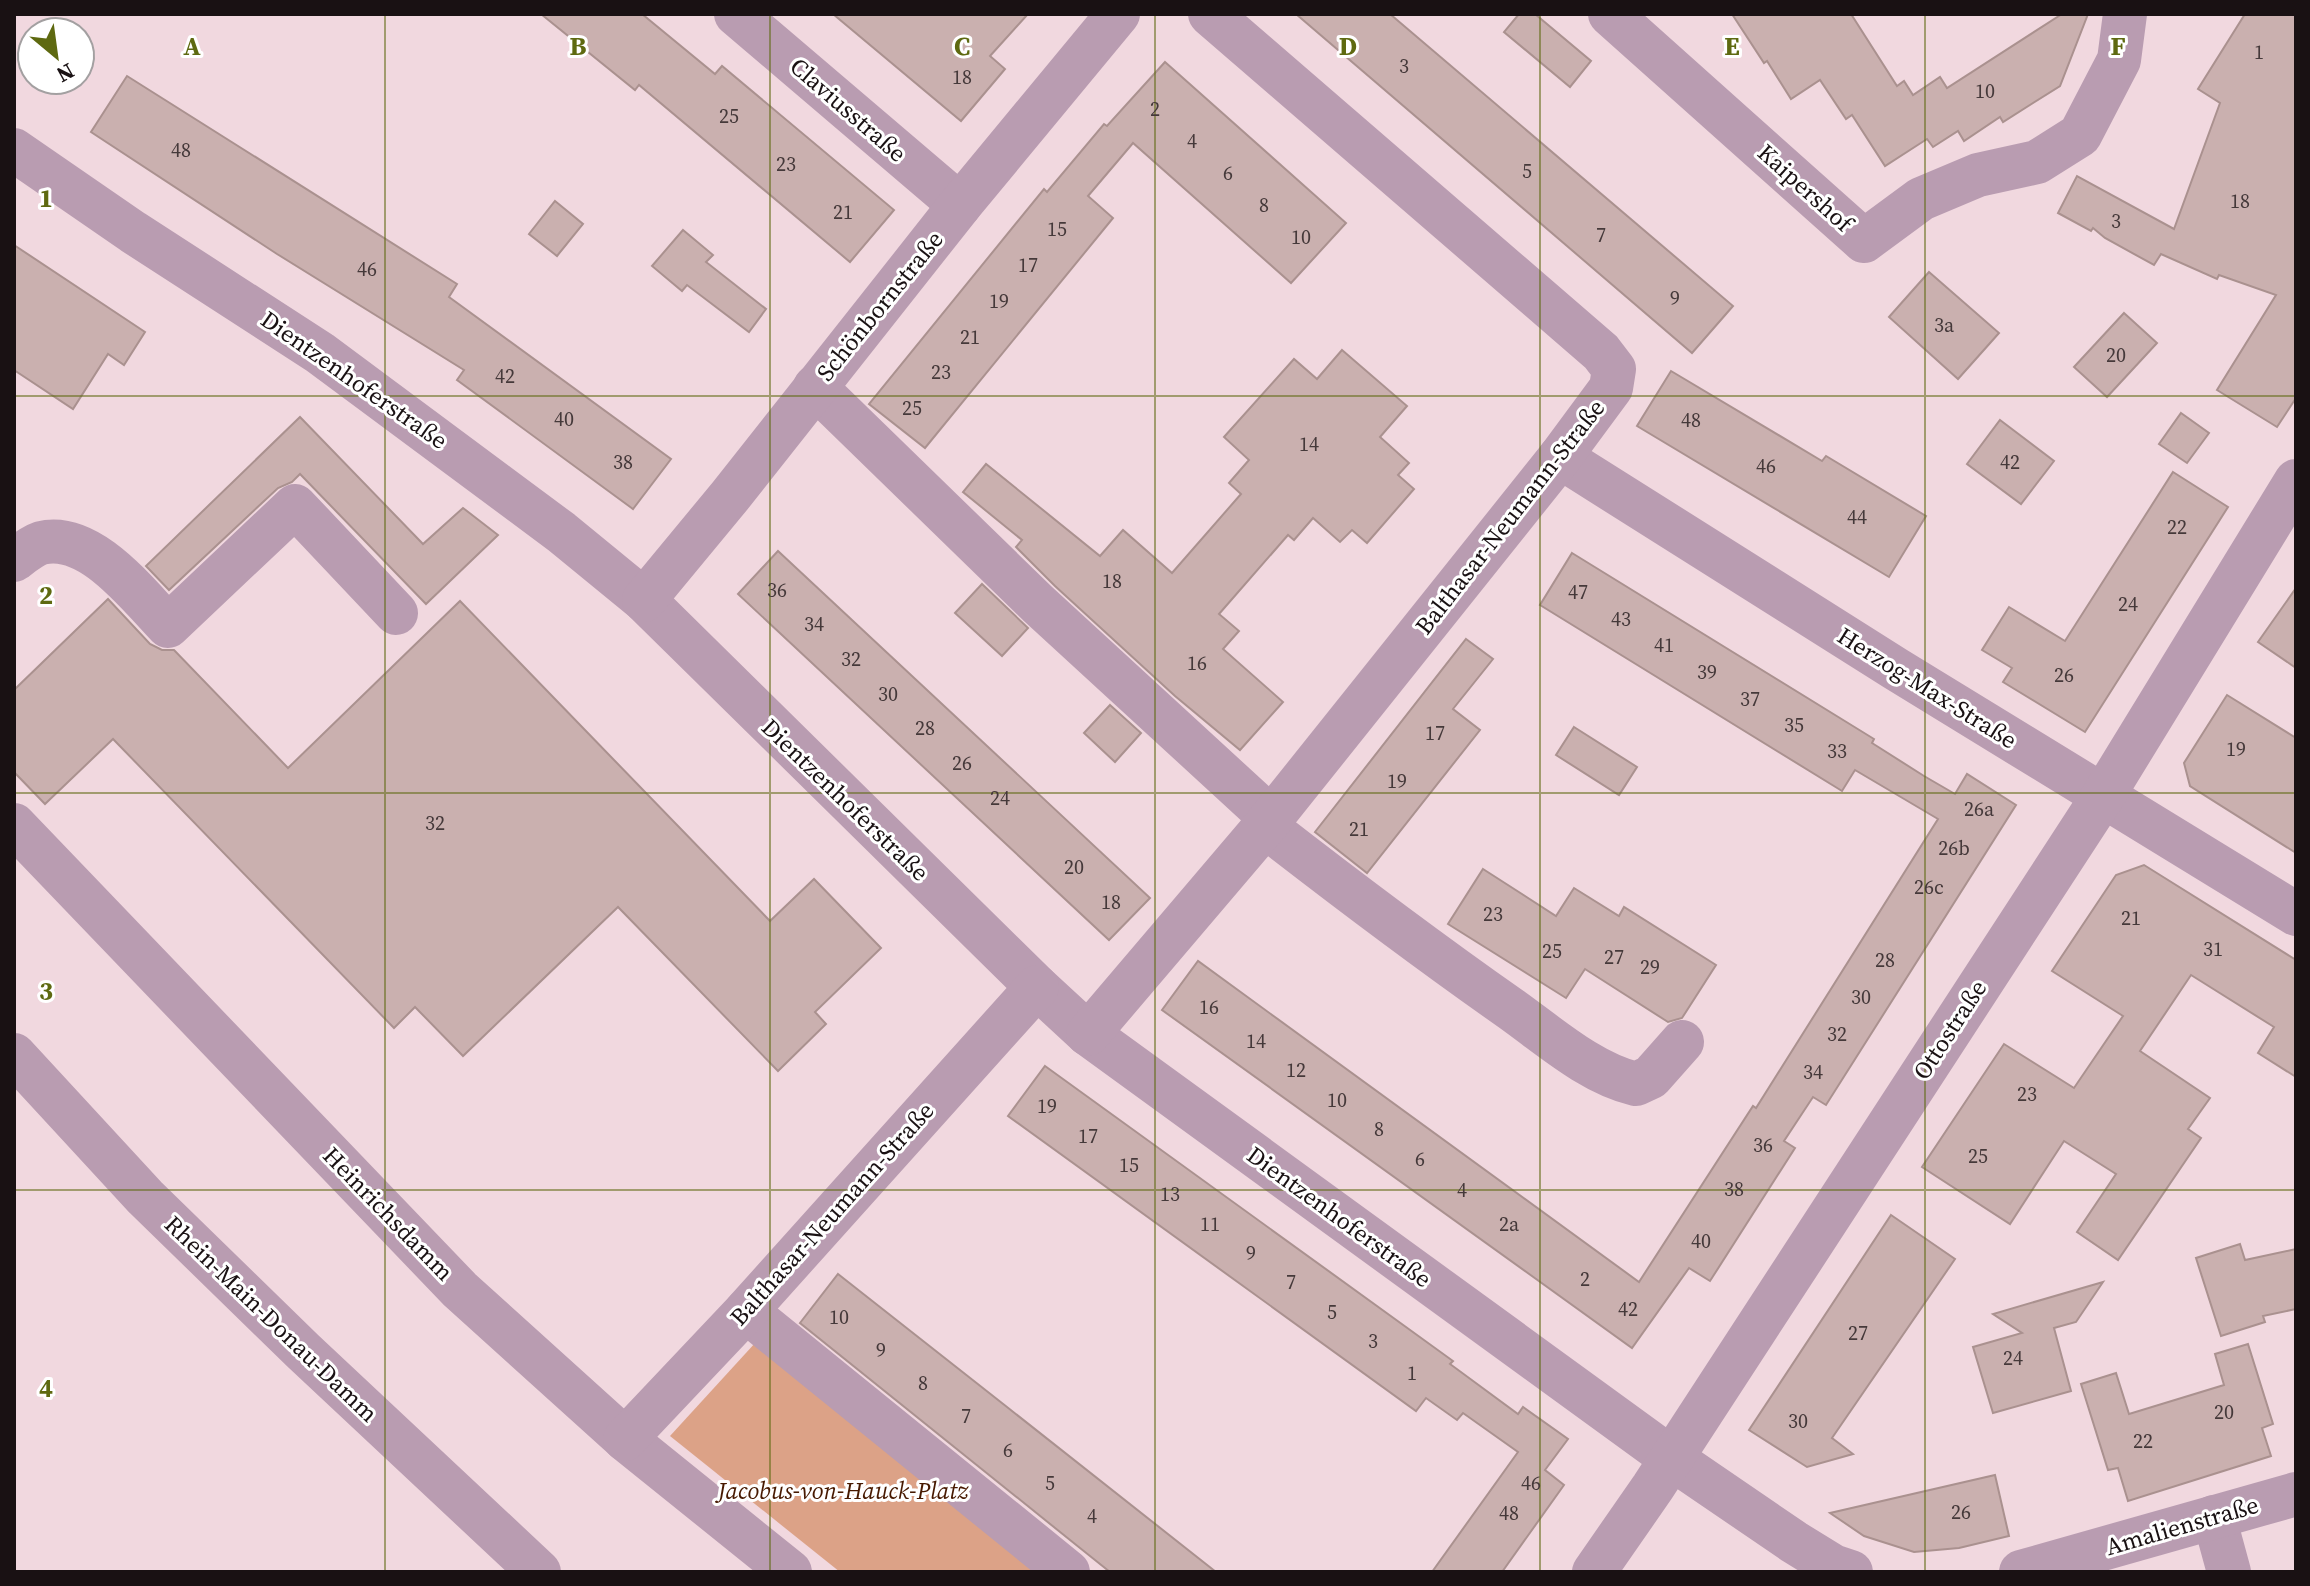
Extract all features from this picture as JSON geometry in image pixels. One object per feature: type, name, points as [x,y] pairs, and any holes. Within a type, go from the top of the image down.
[{"type":"street","name":"Claviusstraße","points":[[736,14],[960,205]]},
{"type":"street","name":"Schönbornstraße","points":[[644,600],[960,205],[1118,14]]},
{"type":"street","name":"Balthasar-Neumann-Straße","points":[[1088,1034],[1268,822],[1560,457],[1611,388],[1614,369],[1601,352],[1210,14]]},
{"type":"street","name":"Kaipershof","points":[[1610,14],[1864,241],[1921,199],[1978,175],[2037,162],[2080,135],[2119,60],[2125,14]]},
{"type":"street","name":"Dientzenhoferstraße","points":[[14,150],[320,353],[523,501],[644,600],[1088,1034],[1671,1458]]},
{"type":"street","points":[[815,387],[1268,822],[1412,940],[1618,1080],[1636,1084],[1651,1077],[1682,1042]]},
{"type":"street","name":"Herzog-Max-Straße","points":[[1560,457],[2296,914]]},
{"type":"street","name":"Ottostraße","points":[[1594,1572],[2103,796],[2296,481]]},
{"type":"street","points":[[14,560],[38,544],[64,541],[89,550],[168,626],[295,506],[396,613]]},
{"type":"street","name":"Heinrichsdamm","points":[[14,825],[460,1290],[625,1439],[790,1572]]},
{"type":"street","name":"Balthasar-Neumann-Straße","points":[[625,1439],[746,1311],[1037,987]]},
{"type":"street","name":"Rhein-Main-Donau-Damm","points":[[14,1055],[145,1197],[303,1351],[539,1572]]},
{"type":"street","points":[[746,1311],[1068,1572]]},
{"type":"street","points":[[1671,1458],[1794,1542],[1833,1566],[1851,1572]]},
{"type":"street","name":"Amalienstraße","points":[[2021,1572],[2296,1494]]},
{"type":"street","points":[[2214,1517],[2228,1569]]},
{"type":"green space","name":"Jacobus-von-Hauck-Platz","points":[[756,1342],[1054,1572],[840,1572],[670,1436]]},
{"type":"building","points":[[541,14],[642,14],[715,74],[722,66],[894,210],[850,262],[639,85],[635,90]]},
{"type":"building","points":[[833,14],[1028,14],[990,56],[1005,69],[961,121]]},
{"type":"building","points":[[1296,14],[1390,14],[1733,306],[1692,353]]},
{"type":"building","points":[[1519,14],[1535,14],[1591,61],[1570,87],[1504,32]]},
{"type":"building","points":[[1732,14],[1851,14],[1897,86],[1904,81],[1913,95],[1940,77],[1947,88],[2062,14],[2088,14],[2060,86],[2003,122],[2000,117],[1964,141],[1958,131],[1933,147],[1927,139],[1885,166],[1852,115],[1846,119],[1820,80],[1791,99]]},
{"type":"building","points":[[2245,14],[2296,14],[2296,398],[2277,427],[2217,390],[2276,295],[2219,275],[2217,279],[2161,254],[2154,265],[2093,228],[2091,231],[2058,213],[2077,176],[2174,229],[2220,103],[2198,89]]},
{"type":"building","points":[[1165,62],[1346,223],[1291,283],[1133,143],[1088,196],[1113,218],[925,448],[869,404],[1044,189],[1047,192],[1104,124],[1107,126]]},
{"type":"building","points":[[127,76],[457,284],[449,297],[671,459],[633,509],[457,380],[464,370],[277,254],[91,132]]},
{"type":"building","points":[[555,201],[583,224],[557,256],[529,234]]},
{"type":"building","points":[[683,230],[713,255],[706,262],[766,309],[749,332],[687,285],[682,291],[652,266]]},
{"type":"building","points":[[14,245],[145,332],[124,365],[108,354],[73,409],[14,370]]},
{"type":"building","points":[[1929,272],[1999,333],[1958,379],[1889,317]]},
{"type":"building","points":[[2124,313],[2157,343],[2107,397],[2074,367]]},
{"type":"building","points":[[1342,350],[1407,406],[1380,437],[1409,463],[1398,475],[1414,489],[1367,543],[1352,530],[1340,542],[1313,518],[1294,540],[1288,535],[1219,614],[1239,631],[1223,649],[1283,702],[1240,750],[1175,696],[1055,586],[1016,547],[1022,540],[963,492],[986,464],[1100,556],[1123,530],[1172,573],[1241,494],[1229,483],[1249,460],[1224,437],[1294,359],[1317,379]]},
{"type":"building","points":[[1671,371],[1822,461],[1826,456],[1926,516],[1889,577],[1637,426]]},
{"type":"building","points":[[2181,413],[2209,433],[2187,463],[2159,444]]},
{"type":"building","points":[[300,417],[423,544],[463,508],[498,535],[426,604],[300,474],[292,482],[278,488],[169,590],[146,566]]},
{"type":"building","points":[[2000,420],[2054,461],[2021,504],[1967,464]]},
{"type":"building","points":[[2173,472],[2228,507],[2085,732],[2003,682],[2012,668],[1982,650],[2009,607],[2065,641]]},
{"type":"building","points":[[778,551],[1150,898],[1109,940],[738,594]]},
{"type":"building","points":[[1572,553],[1874,739],[1872,743],[1955,794],[1967,774],[2016,805],[1826,1105],[1813,1097],[1784,1141],[1795,1148],[1710,1281],[1689,1268],[1632,1348],[1162,1010],[1198,961],[1639,1282],[1753,1106],[1756,1108],[1938,819],[1855,770],[1842,791],[1540,605]]},
{"type":"building","points":[[982,584],[1028,628],[1002,656],[955,613]]},
{"type":"building","points":[[2296,588],[2296,668],[2258,642]]},
{"type":"building","points":[[108,599],[150,644],[162,650],[174,650],[288,768],[460,601],[770,921],[814,879],[881,948],[815,1012],[826,1024],[778,1071],[618,907],[463,1056],[415,1007],[394,1028],[113,739],[45,804],[14,772],[14,690]]},
{"type":"building","points":[[1466,639],[1493,659],[1453,709],[1480,730],[1367,873],[1315,832]]},
{"type":"building","points":[[2227,695],[2296,738],[2296,853],[2190,786],[2184,763]]},
{"type":"building","points":[[1110,705],[1141,733],[1115,762],[1084,733]]},
{"type":"building","points":[[1574,727],[1637,767],[1619,795],[1556,755]]},
{"type":"building","points":[[2144,865],[2296,960],[2296,1077],[2258,1053],[2274,1027],[2191,975],[2140,1051],[2210,1098],[2188,1129],[2201,1138],[2118,1260],[2077,1232],[2116,1174],[2064,1141],[2010,1224],[1922,1167],[2004,1044],[2074,1088],[2123,1016],[2052,971],[2116,875]]},
{"type":"building","points":[[1483,869],[1556,916],[1574,888],[1619,916],[1624,907],[1716,965],[1682,1018],[1668,1022],[1585,969],[1566,998],[1448,924]]},
{"type":"building","points":[[1045,1066],[1453,1361],[1450,1364],[1518,1414],[1523,1407],[1568,1439],[1545,1470],[1564,1485],[1502,1572],[1432,1572],[1518,1452],[1463,1413],[1457,1420],[1426,1398],[1416,1411],[1008,1116]]},
{"type":"building","points":[[1891,1215],[1955,1259],[1832,1438],[1853,1454],[1807,1467],[1749,1430]]},
{"type":"building","points":[[2240,1244],[2245,1260],[2296,1249],[2296,1309],[2263,1316],[2265,1322],[2221,1336],[2196,1258]]},
{"type":"building","points":[[838,1274],[1216,1572],[1110,1572],[800,1323]]},
{"type":"building","points":[[2103,1282],[2076,1322],[2054,1328],[2071,1391],[1993,1413],[1973,1347],[2022,1333],[1993,1314]]},
{"type":"building","points":[[2248,1344],[2273,1424],[2262,1428],[2271,1456],[2128,1501],[2118,1468],[2108,1470],[2081,1384],[2116,1373],[2129,1414],[2224,1385],[2215,1354]]},
{"type":"building","points":[[1995,1475],[2009,1536],[1959,1548],[1914,1552],[1864,1536],[1830,1513]]}]
